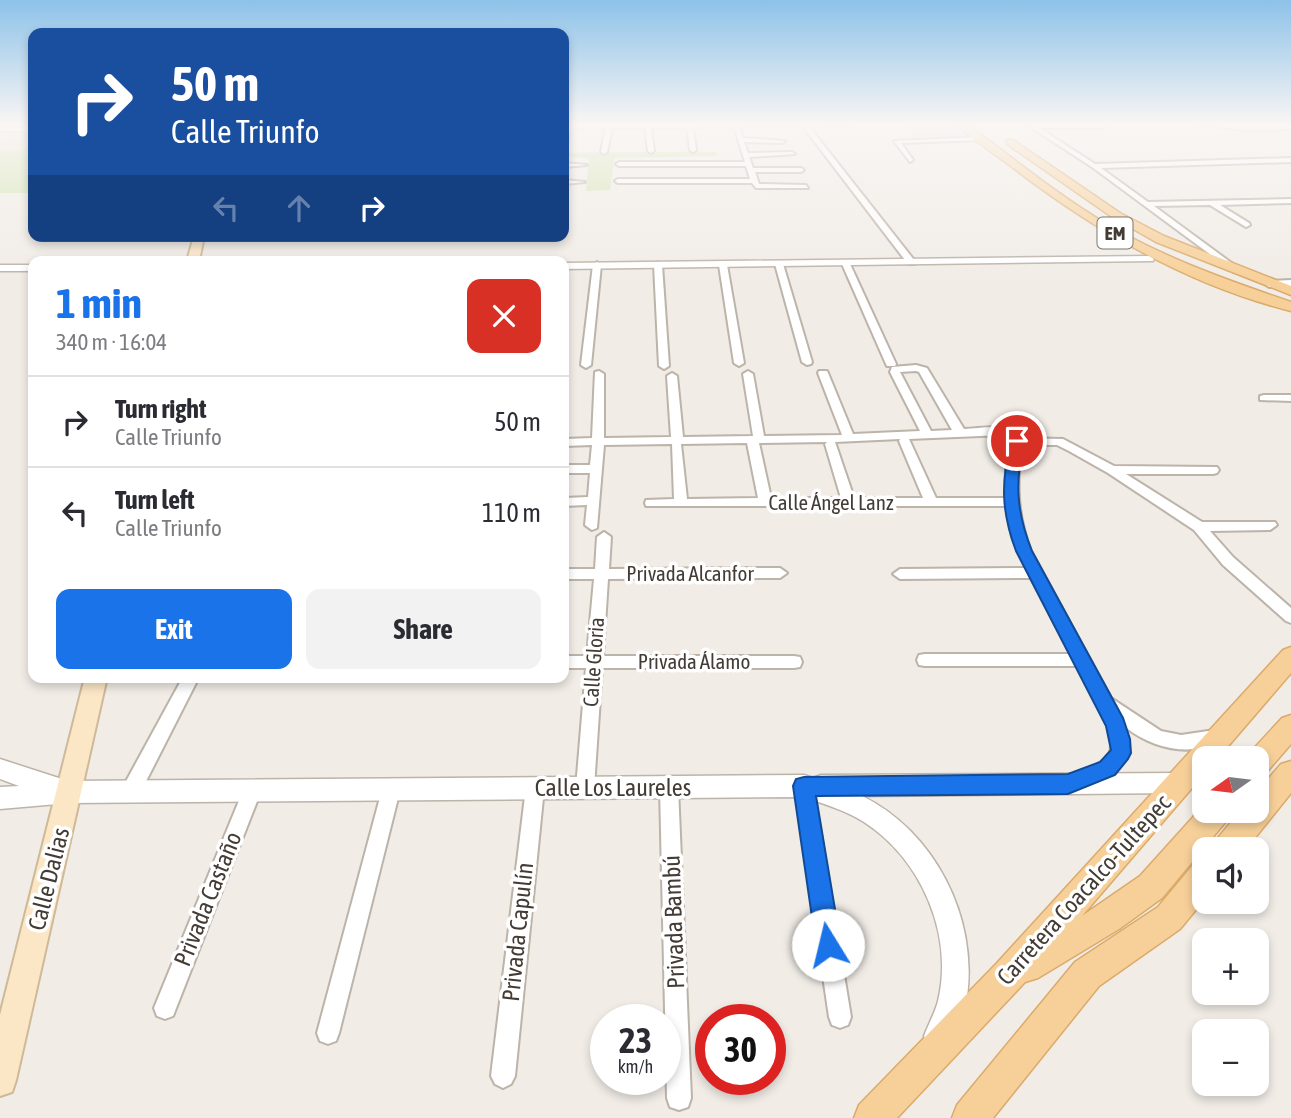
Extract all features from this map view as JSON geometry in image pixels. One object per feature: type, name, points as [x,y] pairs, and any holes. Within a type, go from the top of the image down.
[{"type":"main road","name":"EM","points":[[1032,176],[1100,225],[1153,257],[1291,302]]},
{"type":"main road","name":"EM","points":[[1058,176],[1116,215],[1160,239],[1269,284],[1291,302]]},
{"type":"main road","points":[[1058,176],[1127,228],[1197,262],[1291,302]]},
{"type":"main road","name":"Carretera Coacalco-Tultepec","points":[[872,1118],[1009,975],[1291,657]]},
{"type":"main road","name":"Calle Dalias","points":[[0,1080],[95,683]]},
{"type":"main road","points":[[1269,751],[1291,726]]},
{"type":"main road","points":[[1237,837],[1291,773]]},
{"type":"main road","points":[[1009,975],[1108,918],[1151,887],[1206,823]]},
{"type":"main road","points":[[970,1118],[1087,974],[1169,918],[1192,890]]},
{"type":"street","points":[[753,176],[756,185]]},
{"type":"street","points":[[847,176],[911,261]]},
{"type":"street","points":[[1108,176],[1245,275]]},
{"type":"street","points":[[618,181],[806,187]]},
{"type":"street","points":[[569,182],[582,182]]},
{"type":"street","points":[[1147,204],[1291,201]]},
{"type":"street","points":[[1212,203],[1246,225]]},
{"type":"street","points":[[569,265],[846,264],[1153,257]]},
{"type":"street","points":[[779,264],[807,362]]},
{"type":"street","points":[[846,264],[891,364]]},
{"type":"street","points":[[586,365],[597,265]]},
{"type":"street","points":[[658,265],[681,503]]},
{"type":"street","points":[[723,265],[739,363]]},
{"type":"street","points":[[0,268],[28,268]]},
{"type":"street","points":[[1269,284],[1291,283]]},
{"type":"street","points":[[927,434],[895,372],[896,369],[923,370],[960,433]]},
{"type":"street","points":[[823,373],[849,438]]},
{"type":"street","name":"Calle Gloria","points":[[585,788],[601,574],[594,501],[599,374]]},
{"type":"street","points":[[748,374],[765,503]]},
{"type":"street","points":[[1264,398],[1291,398]]},
{"type":"street","points":[[569,442],[677,444],[1008,432],[1017,441],[1059,442],[1073,447],[1199,527],[1228,561],[1291,617]]},
{"type":"street","points":[[905,441],[932,502]]},
{"type":"street","points":[[1017,441],[1010,477],[1013,524],[1035,573],[1116,724],[1121,739],[1121,753],[1108,769],[1068,784]]},
{"type":"street","points":[[831,444],[849,503]]},
{"type":"street","points":[[569,469],[596,469]]},
{"type":"street","points":[[1112,471],[1213,470]]},
{"type":"street","points":[[569,502],[594,501]]},
{"type":"street","name":"Calle Ángel Lanz","points":[[651,503],[1012,502]]},
{"type":"street","points":[[1199,527],[1270,525]]},
{"type":"street","name":"Privada Alcanfor","points":[[569,574],[780,573]]},
{"type":"street","points":[[900,574],[1035,573]]},
{"type":"street","points":[[1274,600],[1291,602]]},
{"type":"street","points":[[925,660],[1080,660]]},
{"type":"street","name":"Privada Álamo","points":[[569,662],[794,662]]},
{"type":"street","points":[[131,791],[188,683]]},
{"type":"street","points":[[1101,699],[1156,738],[1175,744],[1220,737]]},
{"type":"street","points":[[0,769],[69,792]]},
{"type":"street","points":[[840,1017],[804,786],[1179,783]]},
{"type":"street","name":"Calle Los Laureles","points":[[69,792],[804,786],[840,798],[881,820],[916,853],[942,896],[955,946],[953,997],[929,1059]]},
{"type":"street","name":"Privada Bambú","points":[[670,787],[679,1098]]},
{"type":"street","name":"Privada Capulín","points":[[502,1076],[535,788]]},
{"type":"street","points":[[328,1033],[391,790]]},
{"type":"street","name":"Privada Castaño","points":[[165,1008],[252,791]]},
{"type":"street","points":[[0,799],[69,792]]},
{"type":"green space","points":[[0,176],[28,176],[28,193],[0,193]]},
{"type":"green space","points":[[587,176],[612,176],[610,190],[586,191]]},
{"type":"route","points":[[828,945],[804,786],[1068,784],[1108,769],[1121,753],[1121,739],[1116,724],[1024,551],[1013,524],[1010,477],[1017,441]]}]
